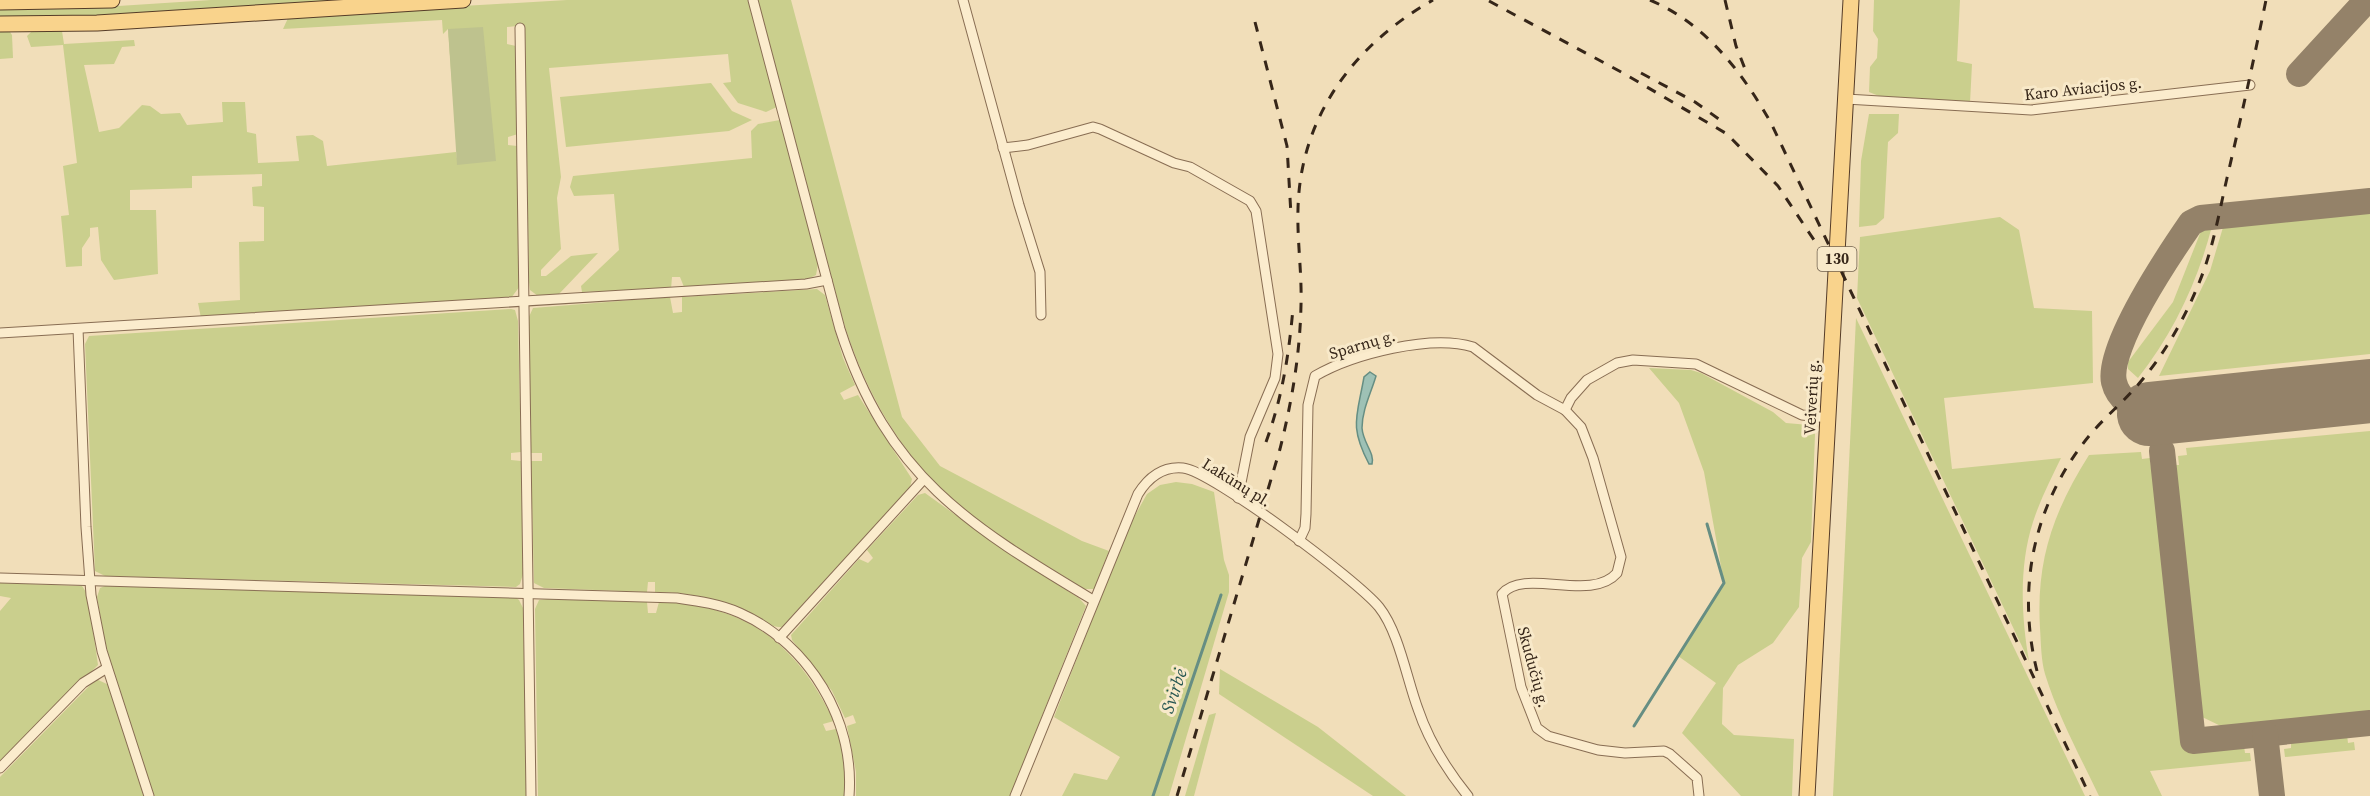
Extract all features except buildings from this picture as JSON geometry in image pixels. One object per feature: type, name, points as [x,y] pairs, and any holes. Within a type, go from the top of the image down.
[{"type":"main road","points":[[0,2],[112,0]]},
{"type":"main road","points":[[0,24],[98,23],[373,3],[463,0]]},
{"type":"main road","name":"Veiverių g.","points":[[1807,796],[1851,0]]},
{"type":"street","points":[[753,0],[843,338],[860,382],[892,440],[923,480],[946,502],[982,530],[1094,600]]},
{"type":"street","points":[[963,0],[1003,148],[1040,272],[1041,315]]},
{"type":"street","points":[[520,28],[531,796]]},
{"type":"street","name":"Karo Aviacijos g.","points":[[1846,99],[2031,110],[2250,85]]},
{"type":"street","points":[[1003,148],[1028,145],[1093,127],[1174,163],[1190,167],[1250,201],[1256,210],[1278,354],[1275,378],[1250,436],[1238,498]]},
{"type":"street","points":[[0,333],[806,284],[827,279]]},
{"type":"street","points":[[78,329],[89,580],[107,668],[148,796]]},
{"type":"street","name":"Sparnų g.","points":[[1299,541],[1306,514],[1310,391],[1316,375],[1397,349],[1436,343],[1461,343],[1473,347],[1536,395],[1565,410],[1581,427],[1620,547],[1620,566],[1613,578],[1591,584],[1529,584],[1512,587],[1505,591],[1501,600]]},
{"type":"street","points":[[1565,410],[1571,398],[1587,380],[1617,363],[1633,360],[1696,364],[1802,415],[1828,418]]},
{"type":"street","name":"Lakūnų pl.","points":[[1015,796],[1133,505],[1145,483],[1152,476],[1161,471],[1183,468],[1207,477],[1299,541],[1379,607],[1391,631],[1432,744],[1468,796]]},
{"type":"street","points":[[779,638],[923,480]]},
{"type":"street","points":[[0,578],[677,598],[714,604],[740,614],[779,638],[815,676],[836,714],[848,757],[849,796]]},
{"type":"street","name":"Skudučių g.","points":[[1501,600],[1525,703],[1537,728],[1548,736],[1598,750],[1625,753],[1664,751],[1697,778],[1699,796]]},
{"type":"street","points":[[0,768],[83,683],[107,668]]},
{"type":"green space","points":[[211,0],[345,0],[59,19],[0,18],[0,8],[72,9]]},
{"type":"green space","points":[[567,0],[748,0],[779,106],[766,112],[738,103],[723,83],[731,82],[728,54],[549,68],[561,177],[557,198],[561,249],[541,270],[541,276],[546,276],[571,256],[598,253],[559,294],[538,296],[530,290],[525,25],[507,27],[507,44],[516,46],[518,134],[508,137],[508,145],[517,146],[520,286],[511,298],[201,318],[198,303],[240,300],[239,242],[264,241],[264,207],[253,206],[252,187],[262,186],[262,174],[192,176],[192,188],[130,190],[130,210],[156,210],[158,274],[114,280],[101,260],[98,227],[90,228],[90,236],[82,248],[82,266],[66,267],[61,216],[69,215],[63,166],[77,163],[63,45],[31,47],[27,36],[32,31],[62,31],[64,44],[134,40],[135,46],[122,47],[114,64],[84,65],[99,132],[119,128],[142,105],[150,106],[161,114],[180,113],[187,125],[223,122],[222,102],[245,102],[247,132],[256,134],[258,163],[299,161],[296,136],[313,135],[323,141],[327,166],[456,152],[458,165],[448,29],[443,34],[442,20],[283,29],[289,16]]},
{"type":"green space","points":[[758,0],[791,0],[902,417],[940,466],[1082,541],[1109,551],[1094,589],[1084,589],[991,530],[957,504],[924,471],[894,432],[882,411],[860,367],[843,320]]},
{"type":"green space","points":[[1874,0],[1960,0],[1957,61],[1972,64],[1970,103],[1879,96],[1869,92],[1870,67],[1877,58],[1878,39],[1873,31]]},
{"type":"green space","points":[[483,27],[496,161],[457,165],[448,29]]},
{"type":"green space","points":[[0,32],[10,32],[12,35],[13,58],[0,59]]},
{"type":"green space","points":[[711,83],[732,111],[752,120],[729,131],[566,147],[560,97]]},
{"type":"green space","points":[[1869,114],[1899,114],[1898,133],[1888,142],[1884,218],[1876,225],[1859,227],[1861,161]]},
{"type":"green space","points":[[780,120],[818,264],[816,275],[806,280],[684,287],[680,277],[672,277],[671,289],[582,292],[581,286],[619,250],[614,194],[574,196],[570,187],[573,176],[752,158],[751,131],[758,124]]},
{"type":"green space","points":[[2370,209],[2370,354],[2159,376],[2210,271],[2224,224]]},
{"type":"green space","points":[[2000,217],[2019,230],[2034,308],[2092,311],[2093,383],[1944,398],[1952,469],[2061,458],[2036,514],[2025,556],[2023,609],[2029,661],[1857,298],[1860,237]]},
{"type":"green space","points":[[2212,226],[2192,287],[2183,306],[2151,361],[2138,378],[2128,369],[2128,362],[2173,302],[2201,231]]},
{"type":"green space","points":[[817,289],[825,295],[843,358],[855,385],[840,393],[844,400],[858,395],[912,479],[910,487],[782,627],[769,624],[713,600],[688,594],[655,592],[655,582],[648,582],[647,592],[544,588],[534,583],[531,461],[542,461],[542,453],[530,453],[528,319],[533,308],[670,297],[673,313],[682,312],[682,297]]},
{"type":"green space","points":[[515,310],[518,321],[521,452],[511,453],[511,460],[521,461],[523,574],[520,584],[516,587],[105,576],[95,571],[85,344],[89,336]]},
{"type":"green space","points":[[1856,318],[2085,796],[1833,796]]},
{"type":"green space","points":[[1649,368],[1691,370],[1701,373],[1773,412],[1786,423],[1809,425],[1815,434],[1811,542],[1802,558],[1799,607],[1773,643],[1738,665],[1723,688],[1722,724],[1734,735],[1794,739],[1792,796],[1741,796],[1682,733],[1716,683],[1678,656],[1724,583],[1704,472],[1679,403]]},
{"type":"green space","points":[[2370,431],[2370,715],[2227,729],[2198,715],[2174,465],[2179,465],[2178,456],[2187,455],[2186,448]]},
{"type":"green space","points":[[2141,452],[2142,459],[2150,458],[2151,468],[2157,467],[2185,751],[2244,746],[2245,753],[2250,753],[2251,761],[2150,771],[2162,796],[2099,796],[2063,721],[2045,674],[2040,628],[2041,581],[2044,559],[2057,517],[2076,476],[2089,455]]},
{"type":"green space","points":[[1176,482],[1192,484],[1214,492],[1224,560],[1229,575],[1229,592],[1169,796],[1062,796],[1074,773],[1107,780],[1120,757],[1054,717],[1128,528],[1147,494],[1160,485]]},
{"type":"green space","points":[[925,493],[1017,559],[1079,598],[1086,606],[1010,796],[856,796],[856,772],[847,726],[856,723],[853,715],[845,718],[832,691],[792,640],[791,635],[859,559],[868,563],[873,558],[867,550],[918,495]]},
{"type":"green space","points":[[0,583],[82,586],[88,595],[98,665],[0,764],[0,611],[11,598],[0,596]]},
{"type":"green space","points":[[105,586],[514,596],[523,608],[527,796],[153,796],[107,655],[97,597],[100,588]]},
{"type":"green space","points":[[539,600],[647,602],[648,613],[656,613],[659,602],[690,605],[718,611],[743,620],[765,633],[803,670],[834,721],[823,724],[826,731],[836,729],[839,737],[844,762],[845,796],[538,796],[535,609]]},
{"type":"green space","points":[[1220,669],[1318,727],[1406,796],[1373,796],[1219,694]]},
{"type":"green space","points":[[96,679],[109,685],[145,796],[0,796],[0,777]]},
{"type":"green space","points":[[1216,713],[1194,796],[1185,796],[1209,715]]},
{"type":"green space","points":[[2347,735],[2348,743],[2354,742],[2355,750],[2285,757],[2284,749],[2291,748],[2291,741]]},
{"type":"water","points":[[1370,372],[1376,376],[1365,408],[1362,428],[1372,456],[1372,464],[1369,464],[1363,451],[1356,421],[1364,377]]},
{"type":"waterway","points":[[1634,726],[1724,583],[1707,524]]},
{"type":"waterway","name":"Svirbė","points":[[1153,796],[1221,595]]},
{"type":"taxiway","points":[[2299,74],[2367,0]]},
{"type":"taxiway","points":[[2149,414],[2132,406],[2119,393],[2114,382],[2114,366],[2120,346],[2142,300],[2191,223],[2201,218],[2370,201]]},
{"type":"taxiway","points":[[2162,451],[2193,741],[2370,723]]},
{"type":"taxiway","points":[[2265,734],[2272,796]]},
{"type":"runway","points":[[2149,414],[2370,391]]},
{"type":"railway","points":[[1177,796],[1280,449],[1288,413],[1295,377],[1300,323],[1298,209],[1301,175],[1309,143],[1321,114],[1337,86],[1357,61],[1379,38],[1433,0]]},
{"type":"railway","points":[[1650,0],[1688,22],[1721,51],[1748,86],[1771,123],[2090,796]]},
{"type":"railway","points":[[1725,0],[1736,46],[1747,74]]},
{"type":"railway","points":[[2037,671],[2031,640],[2030,577],[2034,547],[2043,518],[2070,462],[2089,436],[2136,387],[2155,363],[2172,338],[2193,297],[2204,270],[2215,231],[2266,0]]},
{"type":"railway","points":[[1489,1],[1623,73],[1727,134],[1778,186],[1826,258]]},
{"type":"railway","points":[[1255,22],[1287,146],[1291,215]]},
{"type":"railway","points":[[1641,73],[1695,102],[1723,122]]},
{"type":"railway","points":[[1266,442],[1284,376],[1293,308]]}]
